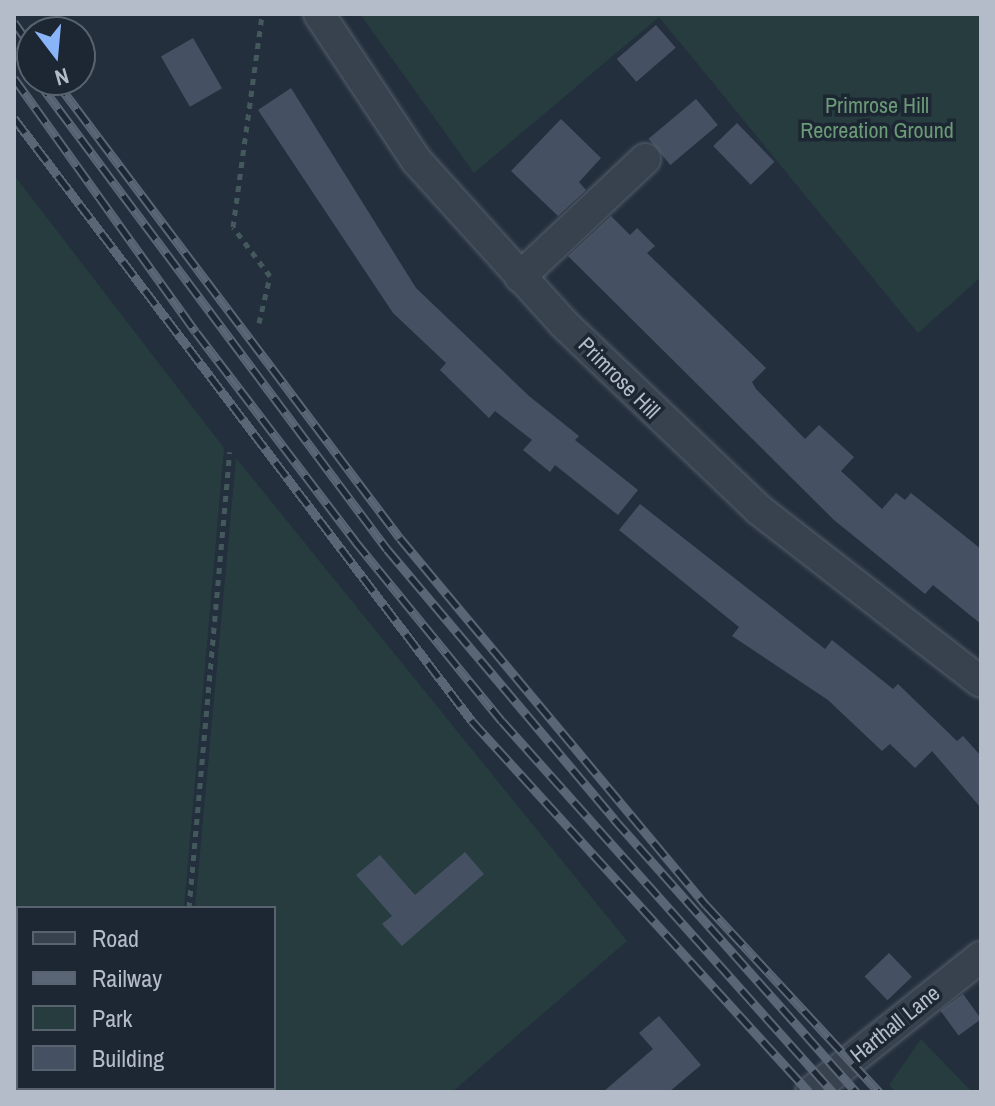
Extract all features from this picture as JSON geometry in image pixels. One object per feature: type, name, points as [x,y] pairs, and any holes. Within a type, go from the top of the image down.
[{"type":"street","name":"Primrose Hill","points":[[319,14],[416,160],[520,277],[688,447],[758,509],[981,682]]},
{"type":"street","points":[[520,277],[645,159]]},
{"type":"street","name":"Harthall Lane","points":[[811,1092],[981,957]]},
{"type":"path","points":[[259,323],[270,276],[233,227],[262,14]]},
{"type":"path","points":[[189,906],[230,452]]},
{"type":"green space","name":"Primrose Hill Recreation Ground","points":[[360,14],[981,14],[981,277],[918,333],[659,17],[474,173]]},
{"type":"green space","points":[[14,175],[224,448],[184,906],[16,906],[14,1065]]},
{"type":"green space","points":[[236,458],[627,941],[452,1092],[180,1092],[276,1090],[276,906],[195,906]]},
{"type":"green space","points":[[921,1039],[972,1092],[896,1092],[889,1085]]},
{"type":"building","points":[[656,25],[676,48],[636,82],[617,59]]},
{"type":"building","points":[[193,38],[222,88],[190,107],[161,56]]},
{"type":"building","points":[[291,88],[416,288],[529,396],[579,436],[575,440],[638,490],[618,515],[555,465],[550,472],[523,450],[532,440],[495,411],[489,418],[440,370],[446,363],[393,313],[258,110]]},
{"type":"building","points":[[696,99],[718,125],[670,165],[649,139]]},
{"type":"building","points":[[561,119],[601,158],[579,182],[586,190],[558,216],[511,171]]},
{"type":"building","points":[[737,123],[775,162],[751,185],[713,146]]},
{"type":"building","points":[[611,216],[630,235],[637,228],[655,246],[647,253],[766,368],[752,382],[805,439],[819,425],[854,457],[841,471],[882,509],[896,493],[905,500],[911,493],[981,549],[981,624],[933,585],[925,594],[834,520],[568,256]]},
{"type":"building","points":[[640,504],[825,649],[832,640],[893,689],[898,684],[957,741],[963,736],[981,756],[981,808],[932,751],[915,768],[890,744],[882,751],[828,700],[732,636],[739,627],[619,530]]},
{"type":"building","points":[[465,852],[484,874],[402,946],[382,924],[392,916],[356,875],[380,855],[415,895]]},
{"type":"building","points":[[889,953],[912,977],[887,1000],[865,977]]},
{"type":"building","points":[[963,994],[981,1019],[959,1036],[940,1010]]},
{"type":"building","points":[[659,1016],[701,1065],[669,1092],[603,1092],[653,1049],[639,1033]]},
{"type":"railway","points":[[14,78],[196,332],[355,541],[502,721],[832,1092]]},
{"type":"railway","points":[[49,96],[387,549],[614,819],[856,1092]]},
{"type":"railway","points":[[67,96],[400,538],[706,905],[879,1092]]},
{"type":"railway","points":[[14,118],[472,721],[809,1092]]}]
